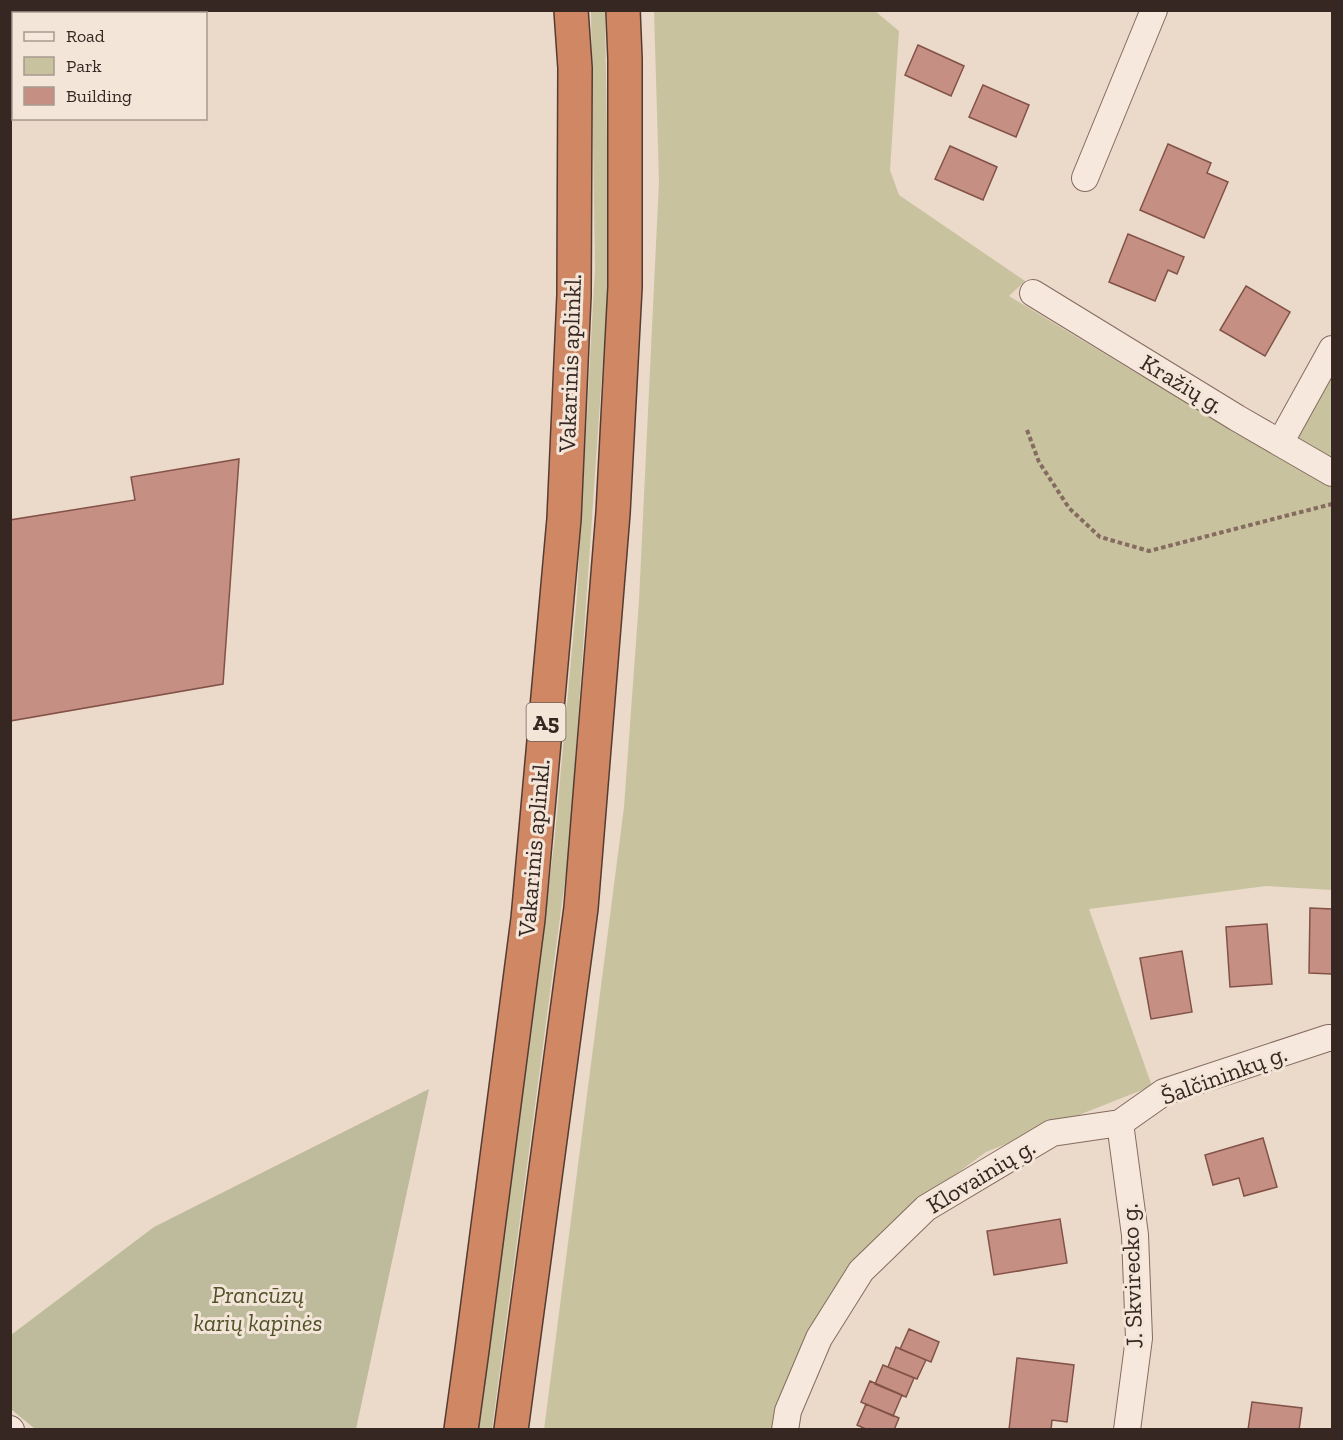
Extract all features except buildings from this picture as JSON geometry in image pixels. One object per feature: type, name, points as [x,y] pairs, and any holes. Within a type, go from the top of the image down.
[{"type":"highway","name":"Vakarinis aplinkl.","points":[[461,1430],[528,919],[564,519],[574,295],[575,68],[571,10]]},
{"type":"highway","name":"Vakarinis aplinkl.","points":[[511,1430],[581,908],[609,559],[624,287],[625,59],[623,10]]},
{"type":"street","points":[[1085,178],[1154,10]]},
{"type":"street","name":"Kražių g.","points":[[1033,293],[1332,473]]},
{"type":"street","points":[[1281,443],[1332,349]]},
{"type":"street","name":"Šalčininkų g.","points":[[1120,1123],[1164,1092],[1332,1038]]},
{"type":"street","name":"Klovainių g.","points":[[785,1430],[788,1411],[819,1338],[861,1271],[926,1208],[1052,1134],[1120,1123]]},
{"type":"street","name":"J. Skvirecko g.","points":[[1120,1123],[1135,1235],[1139,1338],[1127,1430]]},
{"type":"path","points":[[1027,430],[1039,462],[1069,508],[1100,537],[1149,551],[1332,504]]},
{"type":"green space","points":[[591,11],[605,11],[609,272],[569,850],[492,1429],[478,1430],[554,845],[577,595],[595,268]]},
{"type":"green space","points":[[654,11],[875,11],[899,31],[890,170],[899,195],[1025,281],[1009,296],[1128,368],[1332,484],[1332,890],[1266,886],[1089,909],[1152,1086],[986,1152],[918,1202],[775,1429],[544,1430],[624,807],[639,601],[659,181]]},
{"type":"green space","points":[[1332,369],[1332,459],[1295,440]]},
{"type":"green space","name":"Prancūzų karių kapinės","points":[[429,1089],[356,1429],[35,1429],[11,1409],[11,1335],[154,1227]]}]
